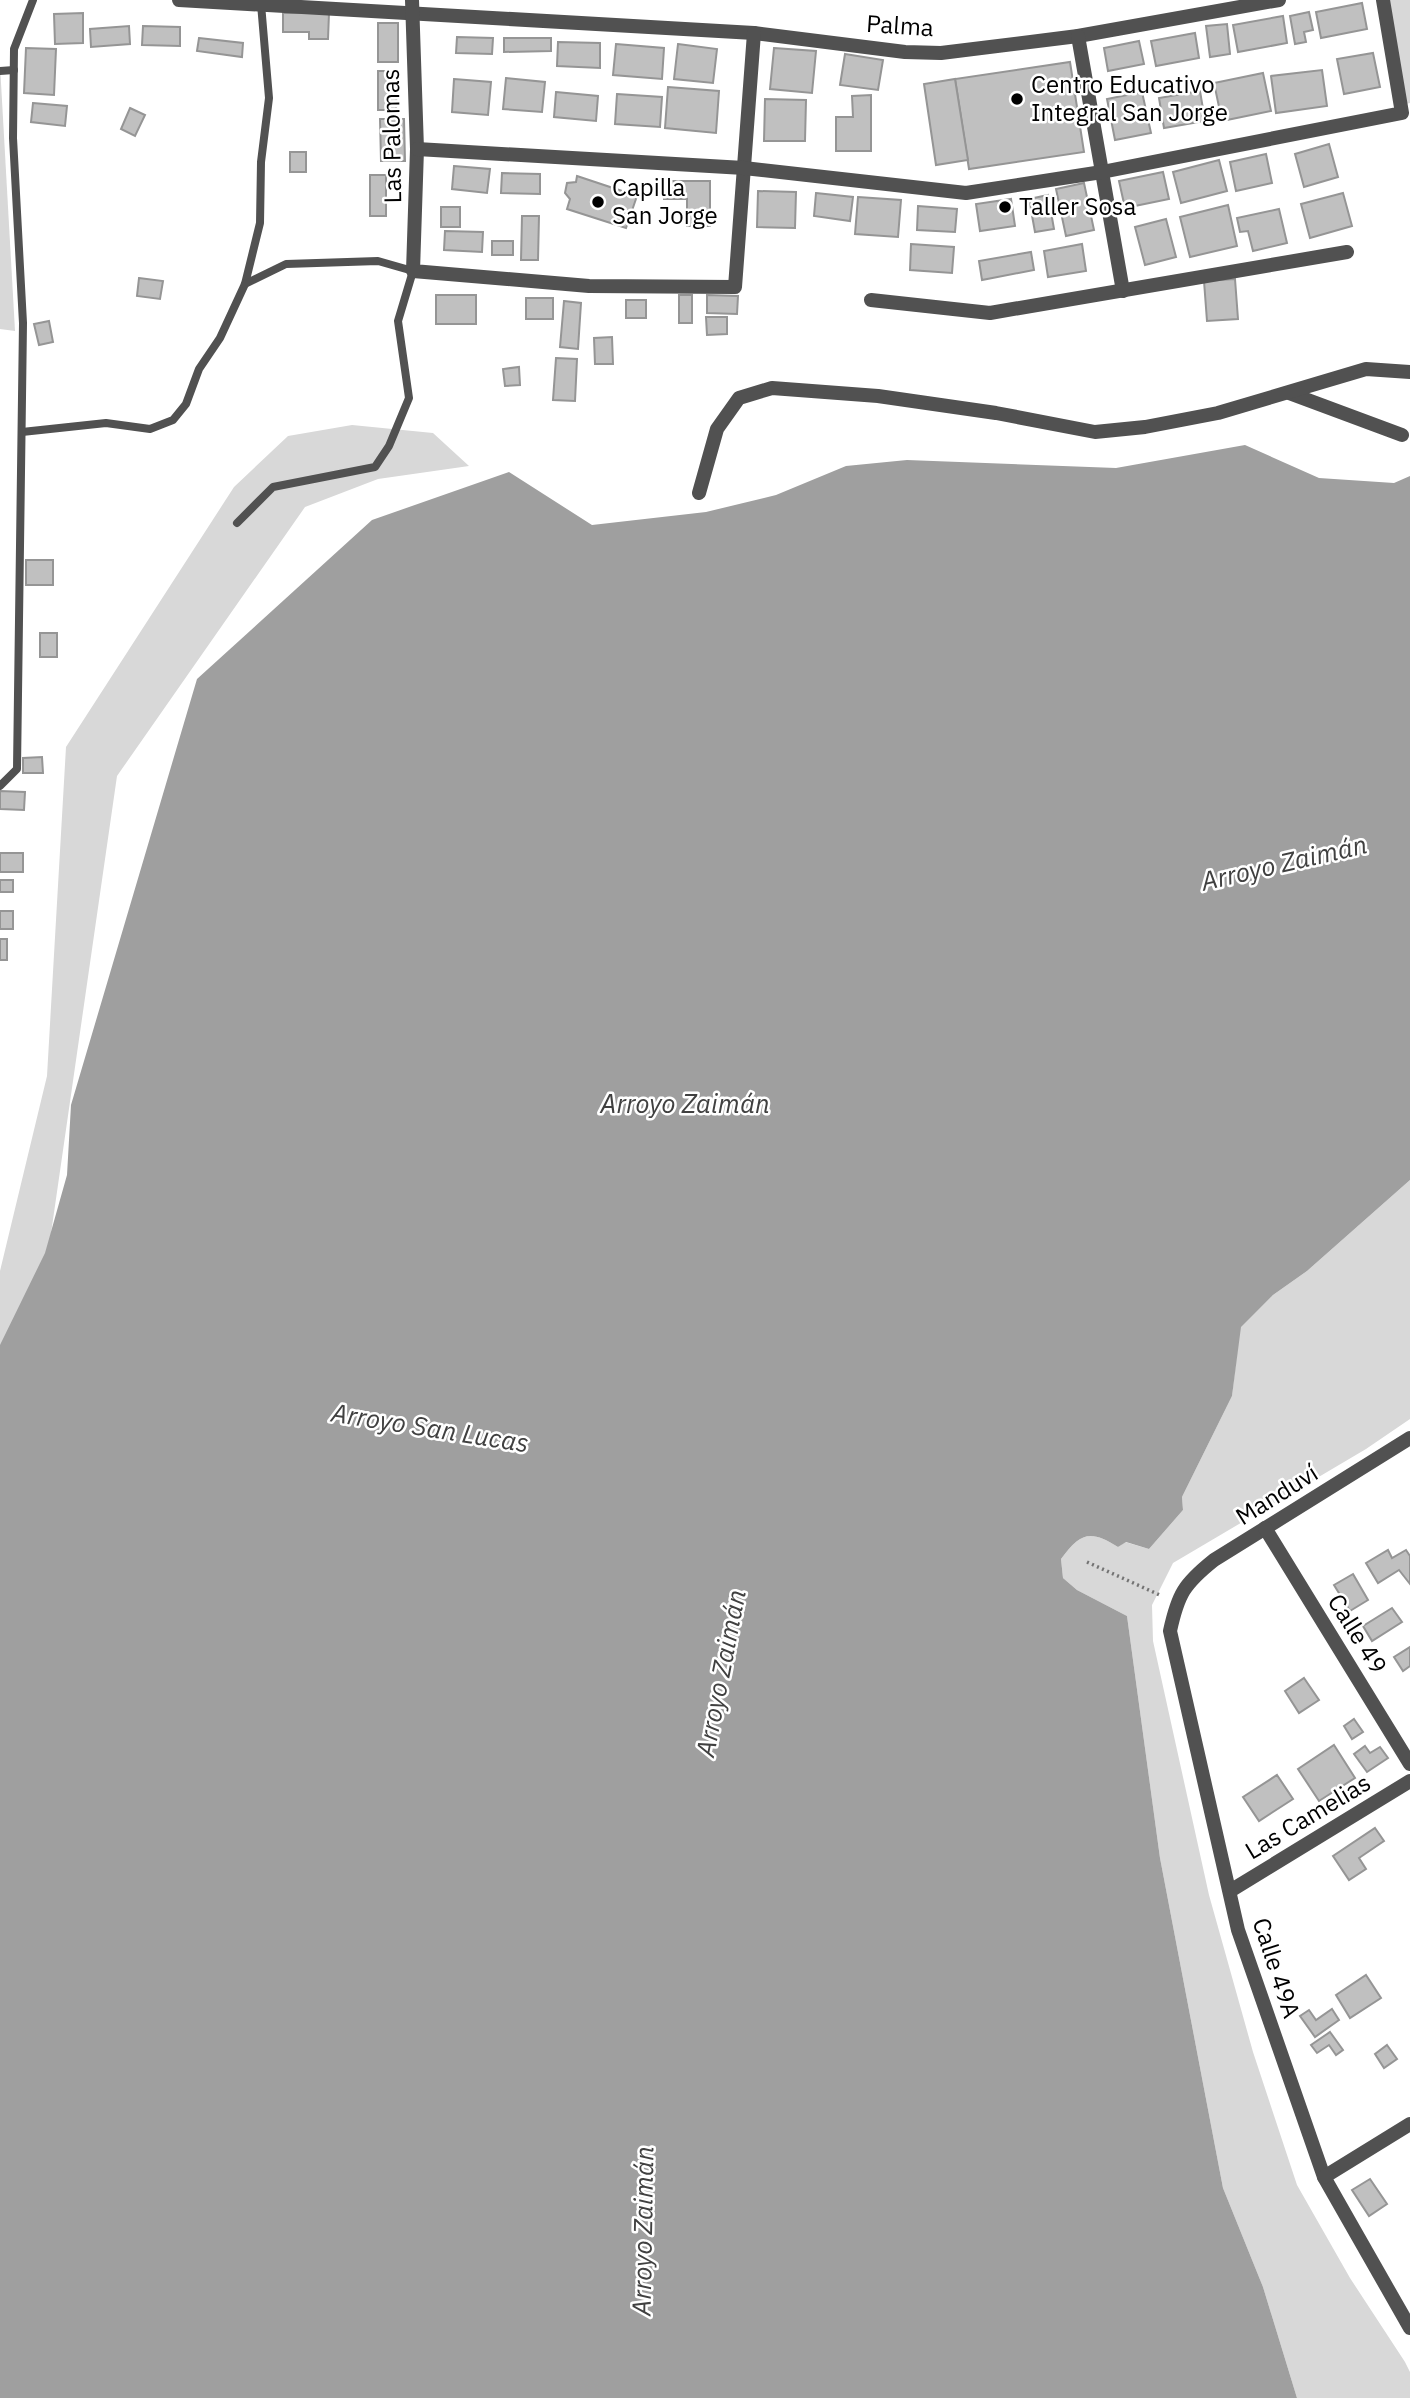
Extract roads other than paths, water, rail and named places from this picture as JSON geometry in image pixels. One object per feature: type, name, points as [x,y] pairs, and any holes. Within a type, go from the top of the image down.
[{"type":"street","name":"Palma","points":[[179,0],[261,5],[412,6],[754,33],[905,52],[941,53],[1078,36],[1279,0]]},
{"type":"street","points":[[418,149],[744,168],[966,193],[1102,172],[1402,113],[1383,0]]},
{"type":"street","name":"Las Palomas","points":[[412,6],[418,149],[413,271]]},
{"type":"street","points":[[413,271],[589,286],[736,287],[754,33]]},
{"type":"street","points":[[1078,36],[1123,291]]},
{"type":"street","points":[[870,300],[990,313],[1347,252]]},
{"type":"street","points":[[699,493],[717,429],[738,398],[772,388],[878,396],[996,413],[1095,432],[1145,427],[1218,413],[1366,369],[1410,372]]},
{"type":"street","points":[[1289,393],[1402,435]]},
{"type":"street","name":"Manduví","points":[[1169,1598],[1205,1566],[1410,1438]]},
{"type":"street","name":"Calle 49","points":[[1265,1528],[1410,1764]]},
{"type":"street","name":"Calle 49A","points":[[1169,1598],[1170,1631],[1238,1930],[1324,2177],[1410,2328]]},
{"type":"street","name":"Las Camelias","points":[[1230,1891],[1410,1781]]},
{"type":"street","points":[[1324,2177],[1410,2124]]},
{"type":"lane","points":[[0,786],[17,768],[23,323],[13,138],[14,50],[33,0]]},
{"type":"lane","points":[[22,432],[106,422],[150,429],[173,420],[187,404],[199,369],[220,338],[245,284],[260,223],[261,162],[269,98],[261,5]]},
{"type":"lane","points":[[0,71],[14,70]]},
{"type":"lane","points":[[237,523],[273,487],[375,467],[389,446],[409,398],[398,321],[413,271],[378,261],[286,264],[245,284]]},
{"type":"water","name":"Arroyo Zaimán","points":[[1245,445],[1319,478],[1394,483],[1410,476],[1410,1180],[1307,1271],[1273,1295],[1241,1327],[1232,1396],[1182,1497],[1183,1510],[1149,1549],[1126,1542],[1118,1547],[1100,1538],[1086,1536],[1074,1544],[1061,1559],[1063,1578],[1077,1590],[1127,1616],[1160,1858],[1223,2188],[1263,2287],[1297,2398],[0,2398],[0,1345],[45,1253],[67,1175],[71,1105],[197,679],[372,520],[509,472],[592,525],[706,512],[776,495],[846,466],[907,460],[1116,468]]},
{"type":"place","name":"Centro Educativo Integral San Jorge","points":[[1017,99]]},
{"type":"place","name":"Capilla San Jorge","points":[[598,202]]},
{"type":"place","name":"Taller Sosa","points":[[1005,207]]},
{"type":"water label","name":"Arroyo San Lucas","points":[[430,1428]]}]
